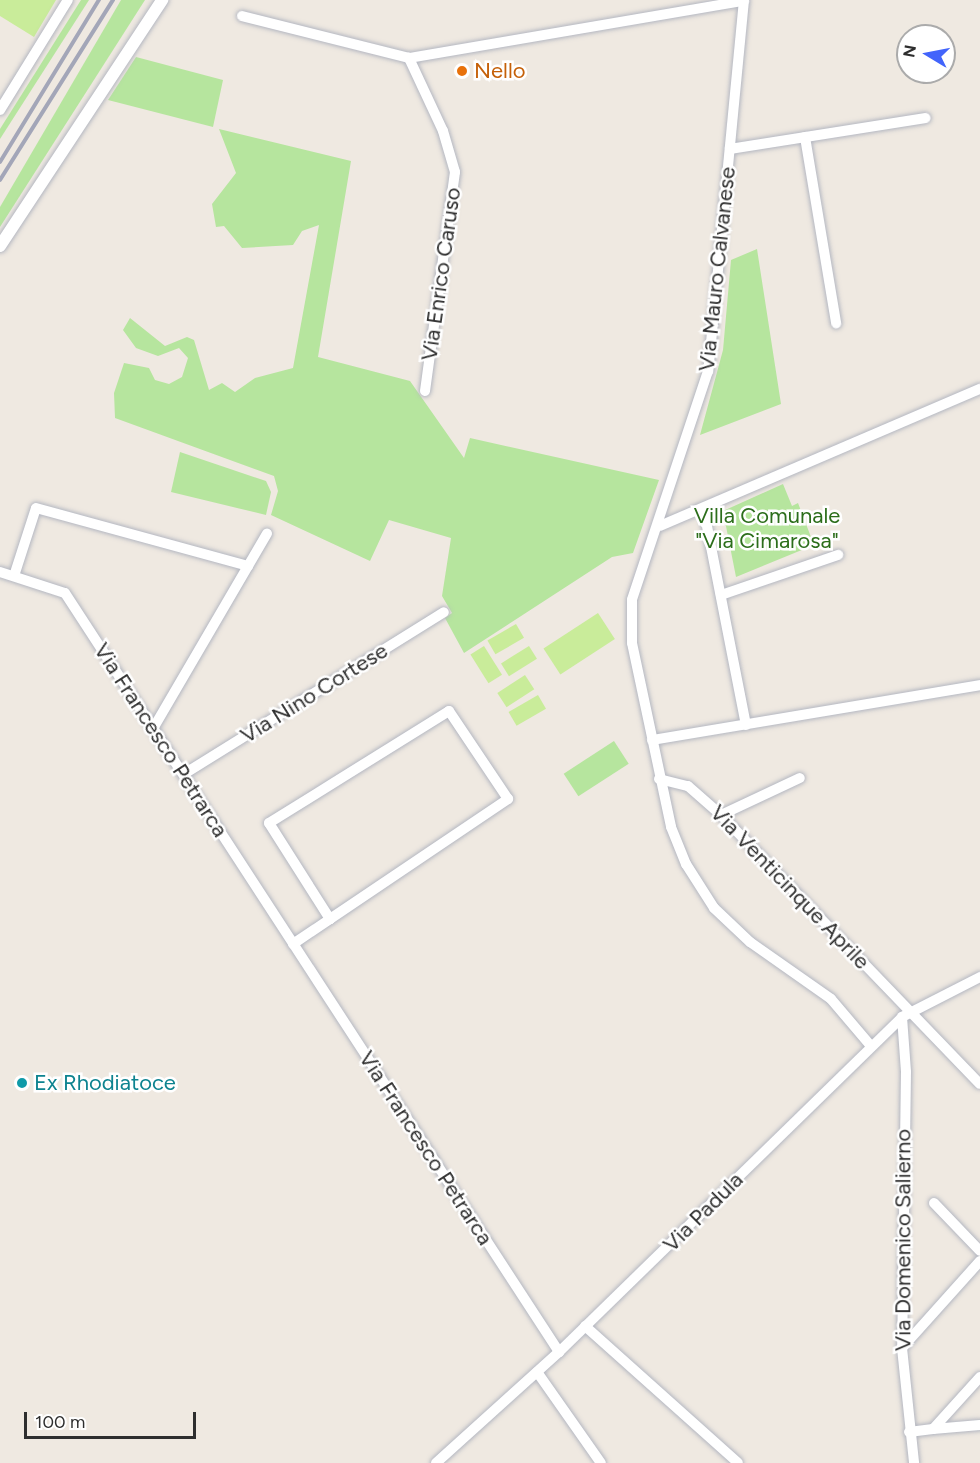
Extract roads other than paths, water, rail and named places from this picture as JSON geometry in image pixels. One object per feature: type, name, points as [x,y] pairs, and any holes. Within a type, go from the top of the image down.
[{"type":"street","points":[[0,110],[68,0]]},
{"type":"street","points":[[0,246],[162,0]]},
{"type":"street","points":[[242,16],[409,58],[744,0]]},
{"type":"street","name":"Via Mauro Calvanese","points":[[744,0],[708,371],[660,526],[632,600],[632,643],[670,828],[714,908],[750,942],[831,999],[871,1046]]},
{"type":"street","name":"Via Enrico Caruso","points":[[409,58],[443,131],[455,172],[424,391]]},
{"type":"street","points":[[730,149],[926,118]]},
{"type":"street","points":[[805,137],[836,323]]},
{"type":"street","points":[[660,526],[704,511],[980,389]]},
{"type":"street","points":[[14,576],[36,508],[248,566]]},
{"type":"street","points":[[704,511],[746,725]]},
{"type":"street","points":[[154,726],[267,534]]},
{"type":"street","points":[[721,595],[838,555]]},
{"type":"street","name":"Via Francesco Petrarca","points":[[0,572],[65,593],[154,726],[559,1352]]},
{"type":"street","name":"Via Nino Cortese","points":[[184,774],[444,612]]},
{"type":"street","points":[[652,740],[980,685]]},
{"type":"street","points":[[293,944],[508,799],[449,711],[269,823],[330,919]]},
{"type":"street","points":[[721,815],[800,778]]},
{"type":"street","name":"Via Venticinque Aprile","points":[[659,779],[688,786],[721,815],[906,1014],[980,1084]]},
{"type":"street","name":"Via Padula","points":[[436,1463],[559,1352],[906,1014],[980,977]]},
{"type":"street","name":"Via Domenico Salierno","points":[[906,1014],[902,1348],[914,1463]]},
{"type":"street","points":[[934,1203],[980,1251]]},
{"type":"street","points":[[902,1348],[980,1261]]},
{"type":"street","points":[[585,1326],[738,1463]]},
{"type":"street","points":[[537,1372],[600,1463]]},
{"type":"street","points":[[933,1429],[980,1377]]},
{"type":"street","points":[[909,1432],[980,1425]]},
{"type":"railway","points":[[0,162],[99,0]]},
{"type":"railway","points":[[0,180],[113,0]]},
{"type":"place","name":"Nello","points":[[462,71]]},
{"type":"place","name":"Ex Rhodiatoce","points":[[22,1083]]},
{"type":"park label","name":"Villa Comunale \"Via Cimarosa\"","points":[[767,528]]}]
